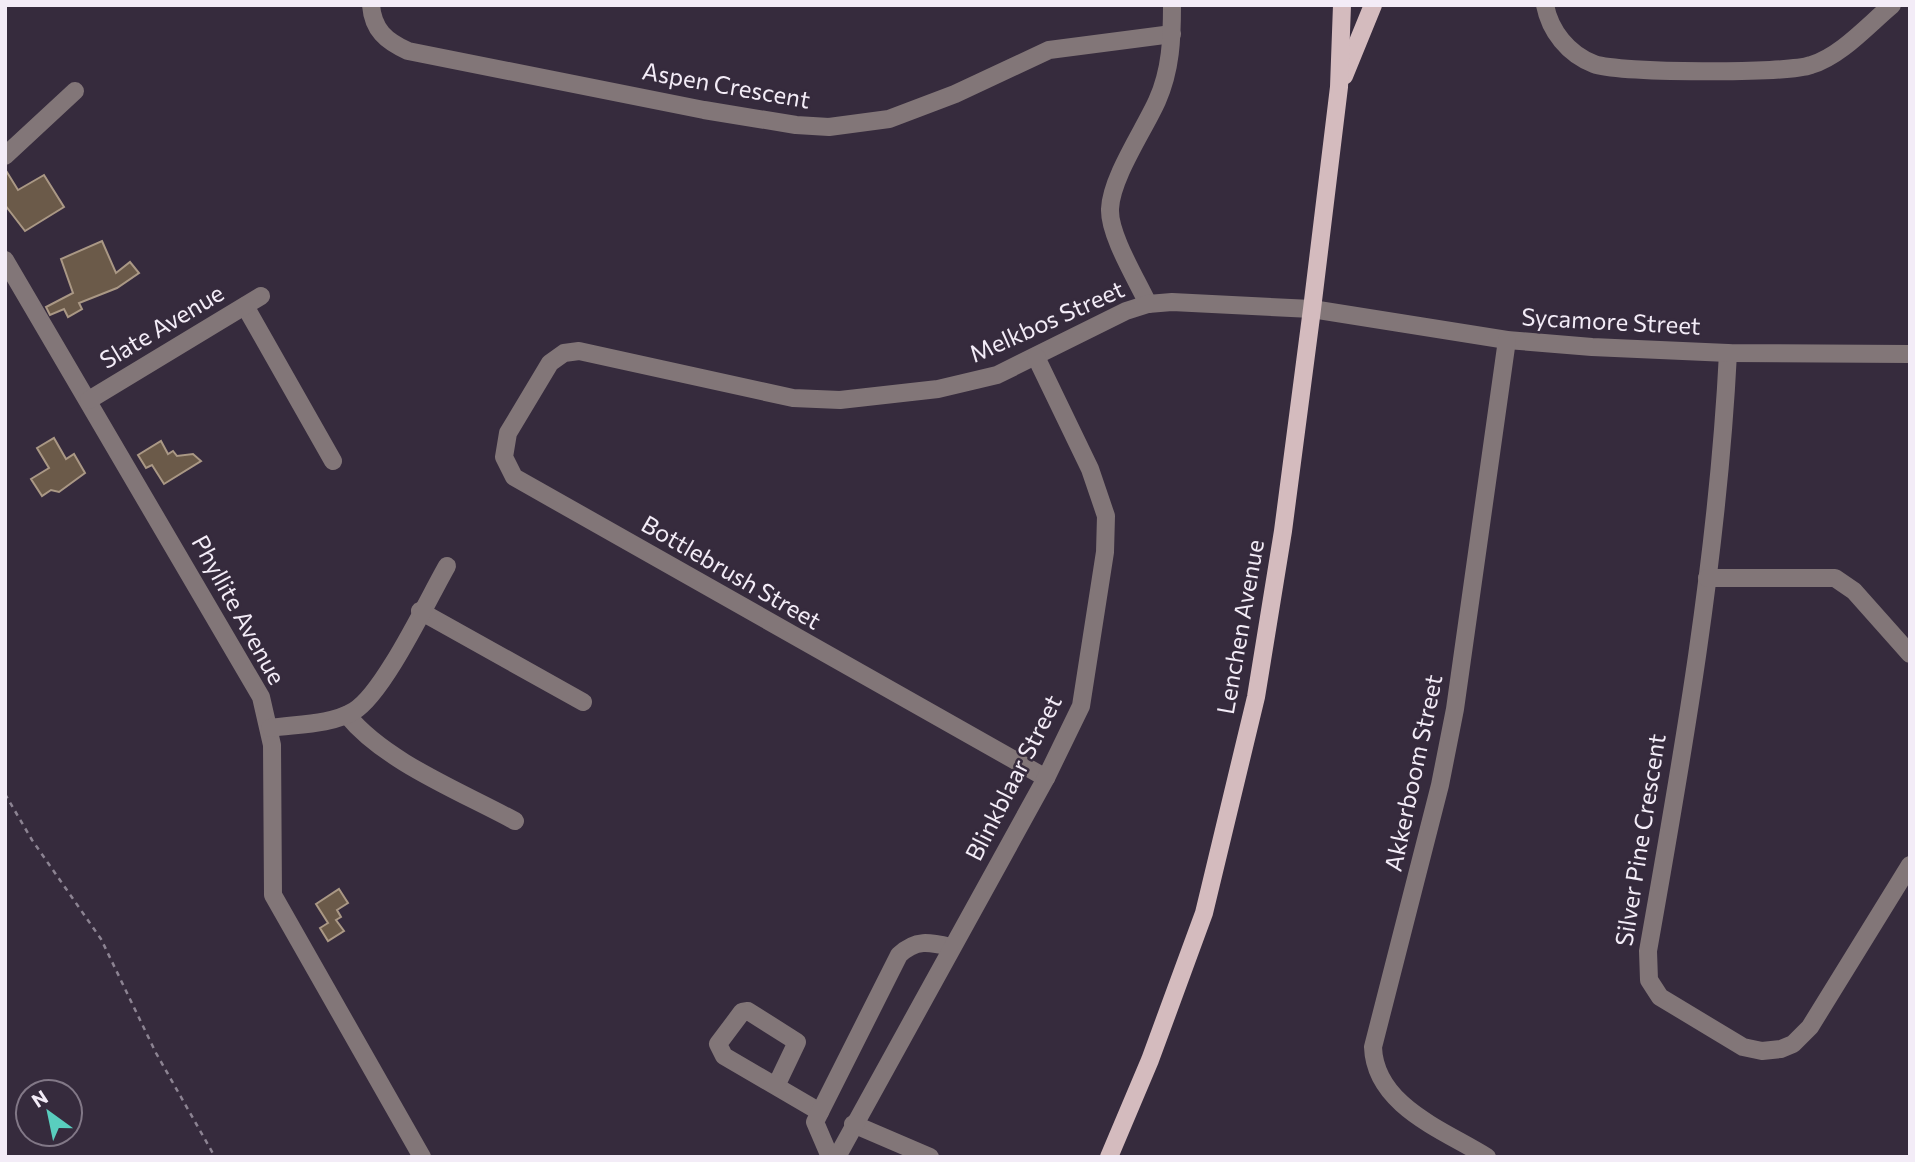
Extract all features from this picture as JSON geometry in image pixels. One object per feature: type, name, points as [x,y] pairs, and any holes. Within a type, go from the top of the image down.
[{"type":"main road","points":[[1339,87],[1342,5]]},
{"type":"main road","points":[[1339,87],[1374,5]]},
{"type":"main road","name":"Lenchen Avenue","points":[[1109,1157],[1150,1060],[1204,913],[1250,724],[1283,531],[1339,87]]},
{"type":"street","name":"Aspen Crescent","points":[[370,5],[375,26],[383,37],[408,51],[704,110],[818,126],[889,119],[955,94],[1049,50],[1172,34]]},
{"type":"street","points":[[1148,304],[1116,234],[1110,209],[1119,178],[1163,87],[1172,34],[1172,5]]},
{"type":"street","points":[[1545,5],[1548,19],[1562,41],[1595,65],[1613,68],[1706,69],[1796,69],[1813,65],[1846,44],[1892,5]]},
{"type":"street","points":[[5,156],[75,91]]},
{"type":"street","name":"Phyllite Avenue","points":[[5,260],[261,697],[270,728],[273,895],[422,1157]]},
{"type":"street","name":"Slate Avenue","points":[[89,400],[261,296]]},
{"type":"street","name":"Melkbos Street","points":[[558,357],[571,351],[592,352],[729,385],[823,401],[938,389],[997,375],[1036,358],[1126,311],[1148,304],[1172,302],[1312,309]]},
{"type":"street","points":[[245,306],[333,461]]},
{"type":"street","name":"Sycamore Street","points":[[1312,309],[1507,340],[1728,353],[1910,354]]},
{"type":"street","name":"Akkerboom Street","points":[[1487,1157],[1391,1095],[1378,1075],[1373,1047],[1440,785],[1455,709],[1507,340]]},
{"type":"street","name":"Silver Pine Crescent","points":[[1728,353],[1724,432],[1707,578],[1646,961],[1649,980],[1657,994],[1743,1047],[1772,1051],[1793,1044],[1810,1027],[1910,865]]},
{"type":"street","name":"Bottlebrush Street","points":[[558,357],[540,376],[508,433],[504,457],[514,477],[1046,778]]},
{"type":"street","name":"Blinkblaar Street","points":[[837,1157],[1046,778],[1081,706],[1106,531],[1100,492],[1036,358]]},
{"type":"street","points":[[270,728],[347,715],[368,700],[447,566]]},
{"type":"street","points":[[1707,578],[1835,579],[1854,591],[1910,654]]},
{"type":"street","points":[[420,611],[583,702]]},
{"type":"street","points":[[347,715],[362,734],[515,821]]},
{"type":"street","points":[[830,1157],[815,1122],[899,955],[909,945],[924,941],[951,947]]},
{"type":"street","points":[[776,1086],[797,1042],[748,1011],[742,1012],[718,1044],[719,1050],[776,1086],[820,1112]]},
{"type":"street","points":[[853,1124],[930,1157]]},
{"type":"path","points":[[5,794],[32,840],[101,939],[156,1053],[215,1157]]},
{"type":"building","points":[[5,169],[18,190],[44,175],[64,207],[25,231],[5,205]]},
{"type":"building","points":[[102,241],[116,273],[130,262],[139,273],[117,288],[79,303],[82,309],[68,317],[64,309],[50,315],[46,307],[73,293],[61,259]]},
{"type":"building","points":[[54,438],[66,459],[74,454],[85,473],[59,492],[51,490],[42,496],[31,479],[49,468],[37,448]]},
{"type":"building","points":[[161,441],[168,454],[173,451],[177,456],[193,454],[201,461],[164,484],[152,465],[146,468],[138,455]]},
{"type":"building","points":[[339,889],[348,903],[337,910],[341,917],[336,920],[344,931],[328,941],[320,928],[328,923],[316,904]]}]
